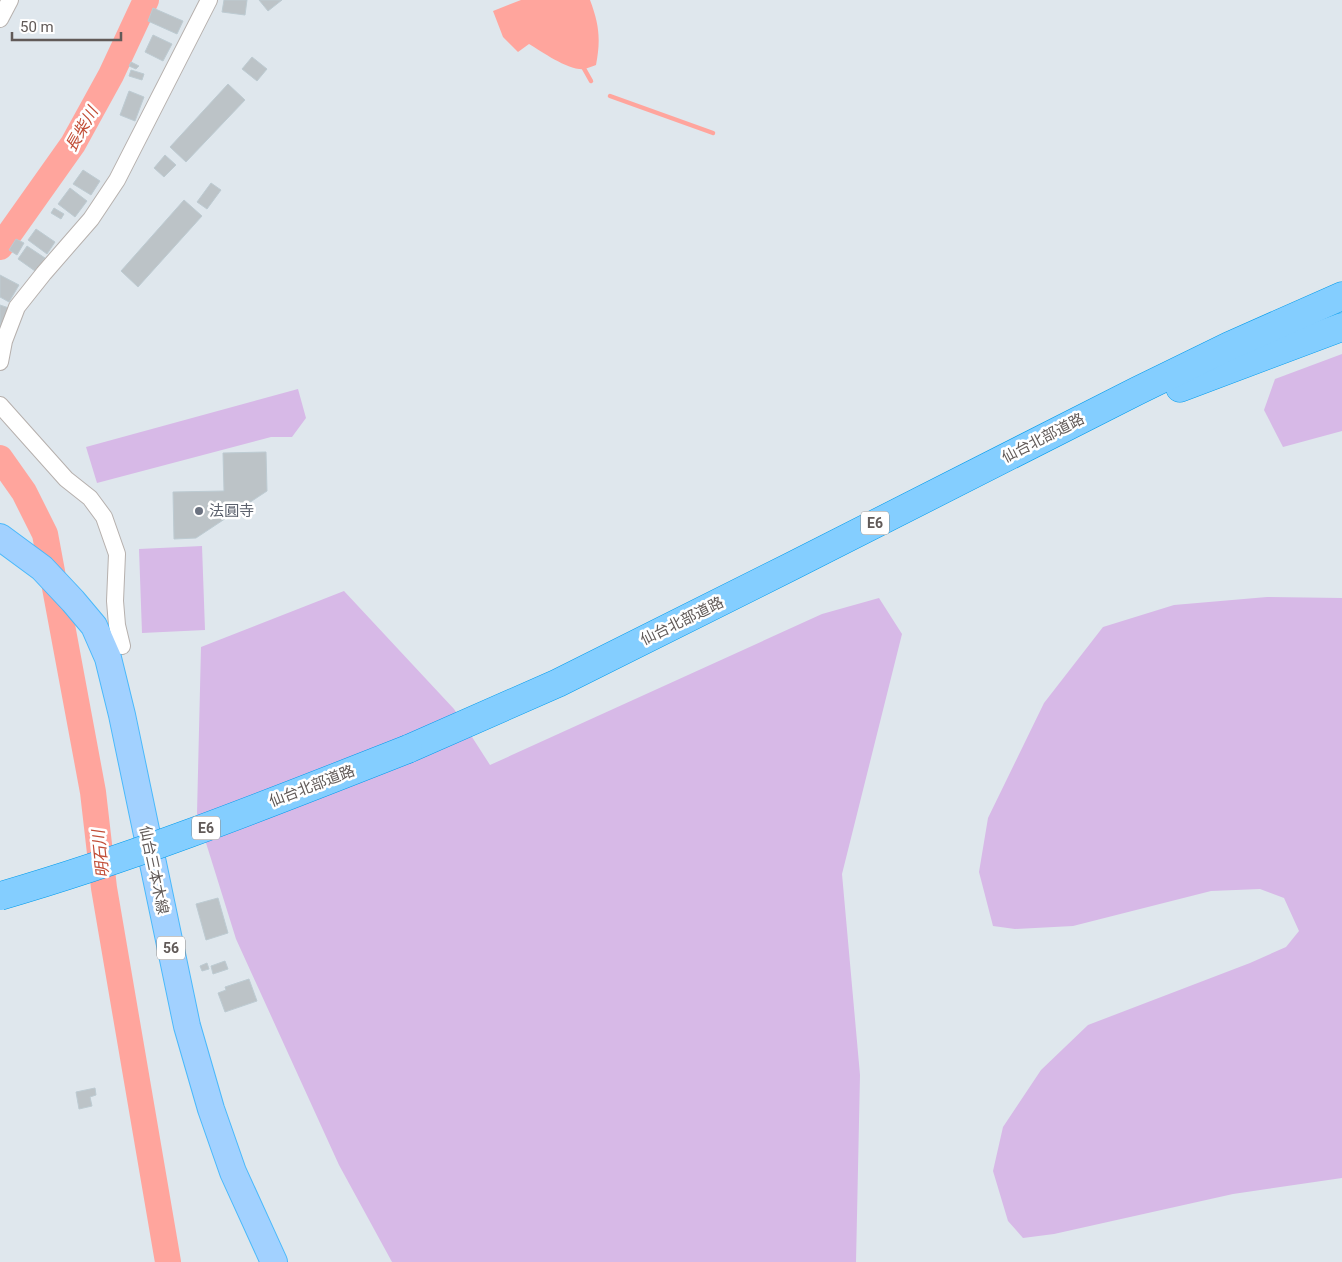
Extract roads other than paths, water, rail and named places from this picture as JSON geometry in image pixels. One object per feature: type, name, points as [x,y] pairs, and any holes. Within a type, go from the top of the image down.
[{"type":"highway","name":"仙台北部道路","points":[[0,896],[67,877],[204,829],[408,749],[558,683],[1229,346],[1342,296]]},
{"type":"highway","points":[[980,470],[1129,408],[1342,327]]},
{"type":"main road","name":"仙台三本木線","points":[[8,542],[42,568],[73,601],[94,626],[108,658],[122,715],[192,1044],[211,1109],[234,1172],[274,1262]]},
{"type":"street","points":[[0,362],[4,341],[18,307],[90,219],[117,180],[209,0]]},
{"type":"street","points":[[0,405],[66,479],[90,498],[104,517],[117,554],[115,601],[117,625],[122,646]]},
{"type":"waterway","name":"長柴川","points":[[0,247],[73,144],[111,75],[146,0]]},
{"type":"waterway","points":[[582,65],[591,81]]},
{"type":"waterway","points":[[610,96],[713,133]]},
{"type":"waterway","name":"明石川","points":[[0,458],[24,492],[45,534],[93,792],[104,888],[168,1262]]},
{"type":"place","name":"法圓寺","points":[[199,511]]}]
